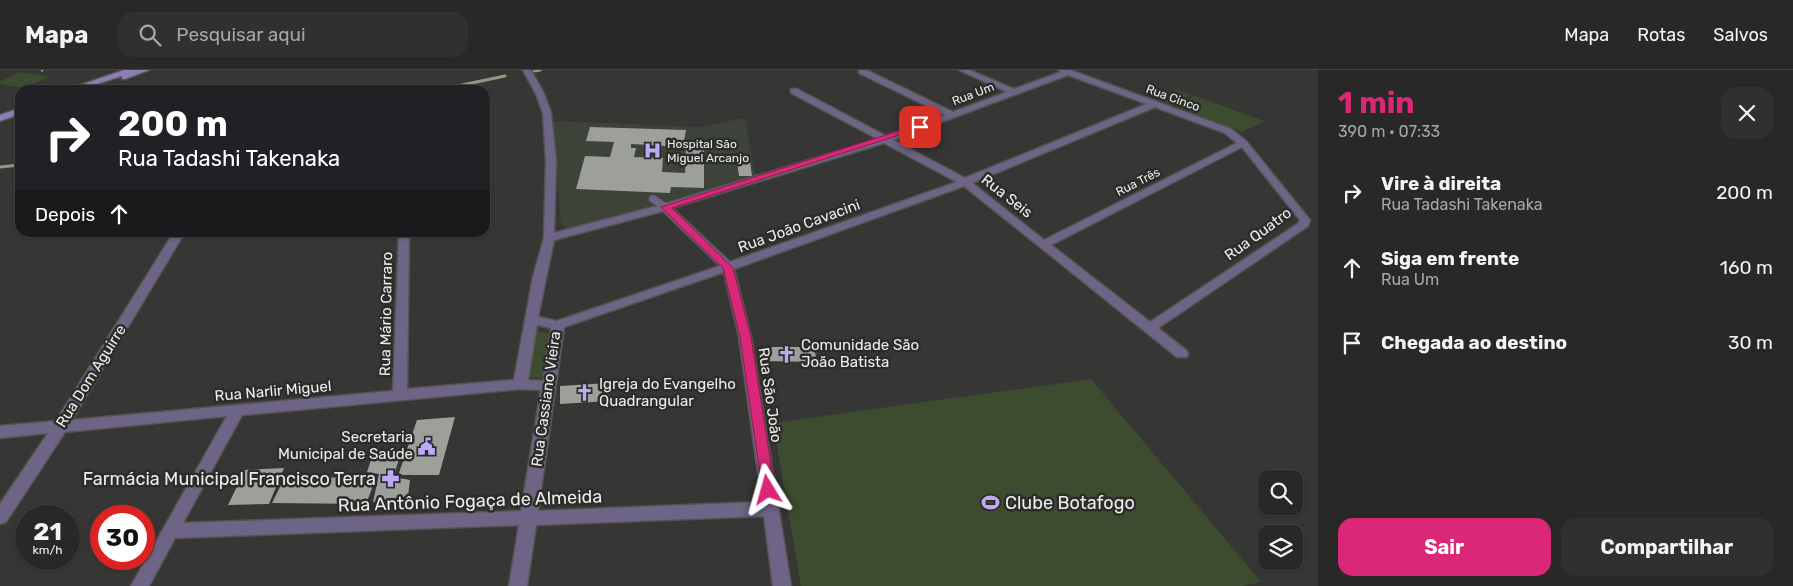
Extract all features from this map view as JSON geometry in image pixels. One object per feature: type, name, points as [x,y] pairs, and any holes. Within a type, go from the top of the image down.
[{"type":"main road","points":[[86,85],[132,70]]},
{"type":"main road","points":[[100,85],[145,70]]},
{"type":"main road","points":[[0,113],[15,108]]},
{"type":"main road","points":[[0,118],[15,113]]},
{"type":"street","points":[[963,70],[1014,92]]},
{"type":"street","points":[[862,71],[953,115]]},
{"type":"street","name":"Rua Um","points":[[549,238],[665,207],[887,139],[1066,71]]},
{"type":"street","name":"Rua Cinco","points":[[1066,71],[1228,131],[1243,143]]},
{"type":"street","name":"Rua Cassiano Vieira","points":[[520,384],[539,277],[549,238],[551,161],[547,113],[529,74]]},
{"type":"street","name":"Rua Seis","points":[[794,91],[965,182],[1182,354]]},
{"type":"street","name":"Rua João Cavacini","points":[[558,325],[728,268],[965,182],[1154,104]]},
{"type":"street","name":"Rua Três","points":[[1044,244],[1243,143]]},
{"type":"street","name":"Rua Quatro","points":[[1149,328],[1304,224],[1305,220],[1299,212],[1243,143]]},
{"type":"street","points":[[665,207],[728,268]]},
{"type":"street","name":"Rua Dom Aguirre","points":[[0,517],[60,427],[177,237]]},
{"type":"street","name":"Rua Mário Carraro","points":[[400,395],[404,237]]},
{"type":"street","name":"Rua São João","points":[[728,268],[745,337],[782,586]]},
{"type":"street","name":"Rua Cassiano Vieira","points":[[518,586],[558,325],[532,320]]},
{"type":"street","name":"Rua Narlir Miguel","points":[[0,432],[520,384],[549,386]]},
{"type":"street","points":[[140,586],[237,411]]},
{"type":"street","name":"Rua Antônio Fogaça de Almeida","points":[[170,531],[770,509]]},
{"type":"lane","points":[[653,199],[665,207]]},
{"type":"shaded area","name":"Hospital São Miguel Arcanjo","points":[[745,118],[755,175],[581,227],[567,229],[561,223],[552,121],[699,127]]},
{"type":"green space","points":[[20,72],[49,77],[31,85],[15,86],[0,84],[0,81]]},
{"type":"green space","points":[[1176,90],[1191,95],[1171,105],[1156,99]]},
{"type":"green space","points":[[1195,96],[1264,121],[1242,132],[1172,105]]},
{"type":"green space","points":[[534,330],[549,333],[545,378],[523,377]]},
{"type":"green space","name":"Clube Botafogo","points":[[1091,379],[1261,582],[1241,586],[801,586],[773,423]]},
{"type":"building","points":[[590,127],[686,130],[683,147],[631,144],[631,148],[636,148],[634,157],[663,158],[662,172],[685,173],[686,147],[704,148],[704,188],[671,187],[670,193],[576,189],[585,156],[610,157],[614,142],[586,141]]},
{"type":"building","points":[[736,155],[749,155],[752,176],[739,176]]},
{"type":"building","name":"Comunidade São João Batista","points":[[758,347],[814,347],[817,362],[760,361]]},
{"type":"building","name":"Igreja do Evangelho Quadrangular","points":[[609,383],[610,401],[560,404],[560,386]]},
{"type":"building","name":"Secretaria Municipal de Saúde","points":[[455,417],[439,475],[403,475],[399,473],[417,420]]},
{"type":"building","name":"Farmácia Municipal Francisco Terra","points":[[372,457],[400,457],[393,477],[410,480],[408,496],[373,502],[379,474],[367,472]]},
{"type":"building","points":[[284,468],[269,504],[228,505],[245,470]]},
{"type":"building","points":[[285,477],[376,478],[366,504],[272,503]]},
{"type":"waterway","points":[[534,71],[540,70]]},
{"type":"waterway","points":[[462,85],[505,76]]},
{"type":"waterway","points":[[0,167],[15,166]]},
{"type":"place","name":"Hospital São Miguel Arcanjo","points":[[653,151]]},
{"type":"place","name":"Comunidade São João Batista","points":[[787,354]]},
{"type":"place","name":"Igreja do Evangelho Quadrangular","points":[[585,393]]},
{"type":"place","name":"Secretaria Municipal de Saúde","points":[[427,446]]},
{"type":"place","name":"Farmácia Municipal Francisco Terra","points":[[390,479]]},
{"type":"place","name":"Clube Botafogo","points":[[991,503]]},
{"type":"route","points":[[768,490],[745,337],[728,268],[665,207],[887,139],[920,127]]}]
